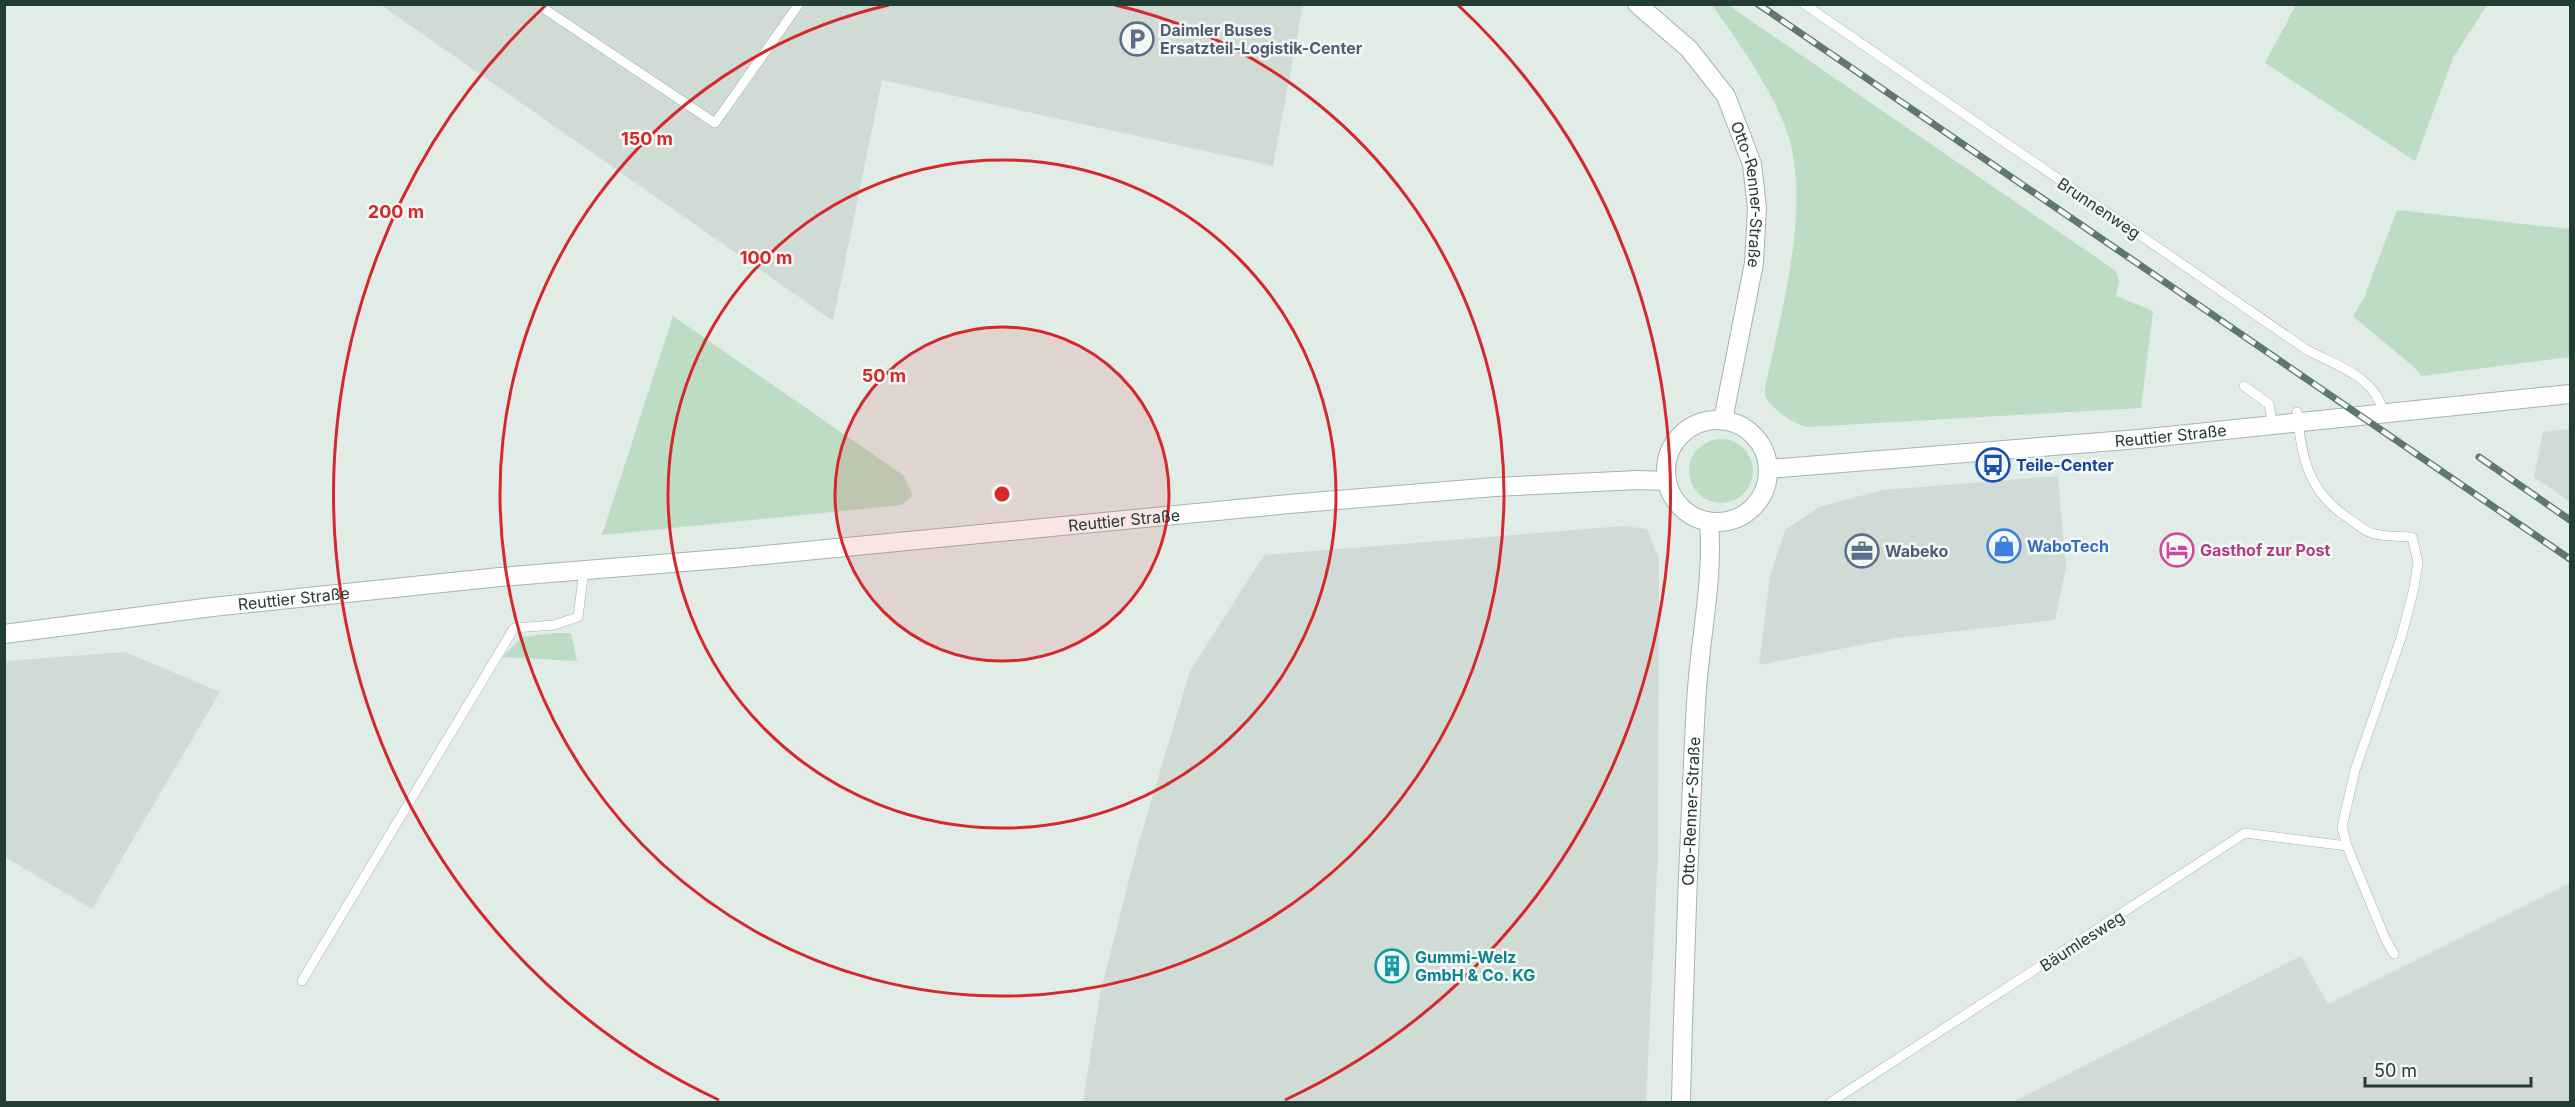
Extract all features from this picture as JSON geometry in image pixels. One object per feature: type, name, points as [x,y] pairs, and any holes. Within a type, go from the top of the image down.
[{"type":"main road","name":"Otto-Renner-Straße","points":[[1637,4],[1689,49],[1726,96],[1752,164],[1757,208],[1754,263],[1723,420]]},
{"type":"main road","name":"Reuttier Straße","points":[[1768,469],[2273,426],[2297,418],[2384,414],[2571,394]]},
{"type":"main road","points":[[1723,420],[1743,427],[1758,440],[1768,469],[1762,494],[1746,513],[1734,519],[1709,522],[1690,515],[1675,500],[1667,481],[1666,468],[1669,454],[1684,432],[1696,424],[1723,420]]},
{"type":"main road","name":"Reuttier Straße","points":[[4,634],[212,607],[584,570],[1483,488],[1638,480],[1667,481]]},
{"type":"main road","name":"Otto-Renner-Straße","points":[[1681,1102],[1687,868],[1698,663],[1711,549],[1709,522]]},
{"type":"lane","points":[[546,10],[716,123],[799,4]]},
{"type":"lane","name":"Brunnenweg","points":[[1804,4],[2307,350],[2361,379],[2381,399],[2384,414]]},
{"type":"lane","points":[[2244,386],[2269,404],[2273,426]]},
{"type":"lane","points":[[2297,418],[2311,482],[2318,492],[2342,515],[2372,534],[2412,537],[2418,562],[2401,638],[2355,770],[2342,827],[2347,846],[2385,938],[2394,954]]},
{"type":"lane","points":[[302,981],[514,628],[554,625],[578,617],[584,570]]},
{"type":"lane","name":"Bäumlesweg","points":[[1831,1102],[2245,833],[2347,846]]},
{"type":"shaded area","points":[[381,5],[1303,5],[1273,166],[882,80],[833,321]]},
{"type":"shaded area","points":[[2570,429],[2570,502],[2534,477],[2543,432]]},
{"type":"shaded area","points":[[2058,476],[2066,567],[2055,620],[1896,638],[1759,665],[1770,576],[1785,530],[1819,507],[1882,490]]},
{"type":"shaded area","points":[[1624,526],[1647,529],[1659,559],[1658,851],[1646,1102],[1083,1102],[1100,994],[1136,852],[1190,671],[1264,555]]},
{"type":"shaded area","points":[[125,652],[220,692],[92,909],[5,857],[5,661]]},
{"type":"shaded area","points":[[2570,883],[2570,1102],[2013,1102],[2301,956],[2328,1004]]},
{"type":"green space","points":[[1712,5],[1728,5],[2116,271],[2119,282],[2116,296],[2153,311],[2141,408],[1807,427],[1784,416],[1774,407],[1765,397],[1765,389],[1792,257],[1796,222],[1793,156],[1785,126],[1770,94]]},
{"type":"green space","points":[[2296,5],[2487,5],[2453,58],[2415,161],[2265,63]]},
{"type":"green space","points":[[2397,210],[2570,229],[2570,357],[2421,376],[2414,367],[2353,316],[2364,298]]},
{"type":"green space","points":[[673,316],[903,475],[913,495],[902,505],[602,535]]},
{"type":"green space","points":[[1715,439],[1727,439],[1744,448],[1751,459],[1753,471],[1751,483],[1744,494],[1727,503],[1715,503],[1703,498],[1694,489],[1689,477],[1689,465],[1694,453],[1703,444]]},
{"type":"green space","points":[[571,633],[577,661],[502,657],[522,637]]},
{"type":"railway","points":[[1758,4],[2570,559]]},
{"type":"railway","points":[[2479,457],[2570,520]]},
{"type":"place","name":"Daimler Buses Ersatzteil-Logistik-Center","points":[[1137,39]]},
{"type":"place","name":"Teile-Center","points":[[1993,465]]},
{"type":"place","name":"WaboTech","points":[[2004,546]]},
{"type":"place","name":"Gasthof zur Post","points":[[2177,550]]},
{"type":"place","name":"Wabeko","points":[[1862,551]]},
{"type":"place","name":"Gummi-Welz GmbH & Co. KG","points":[[1392,966]]}]
